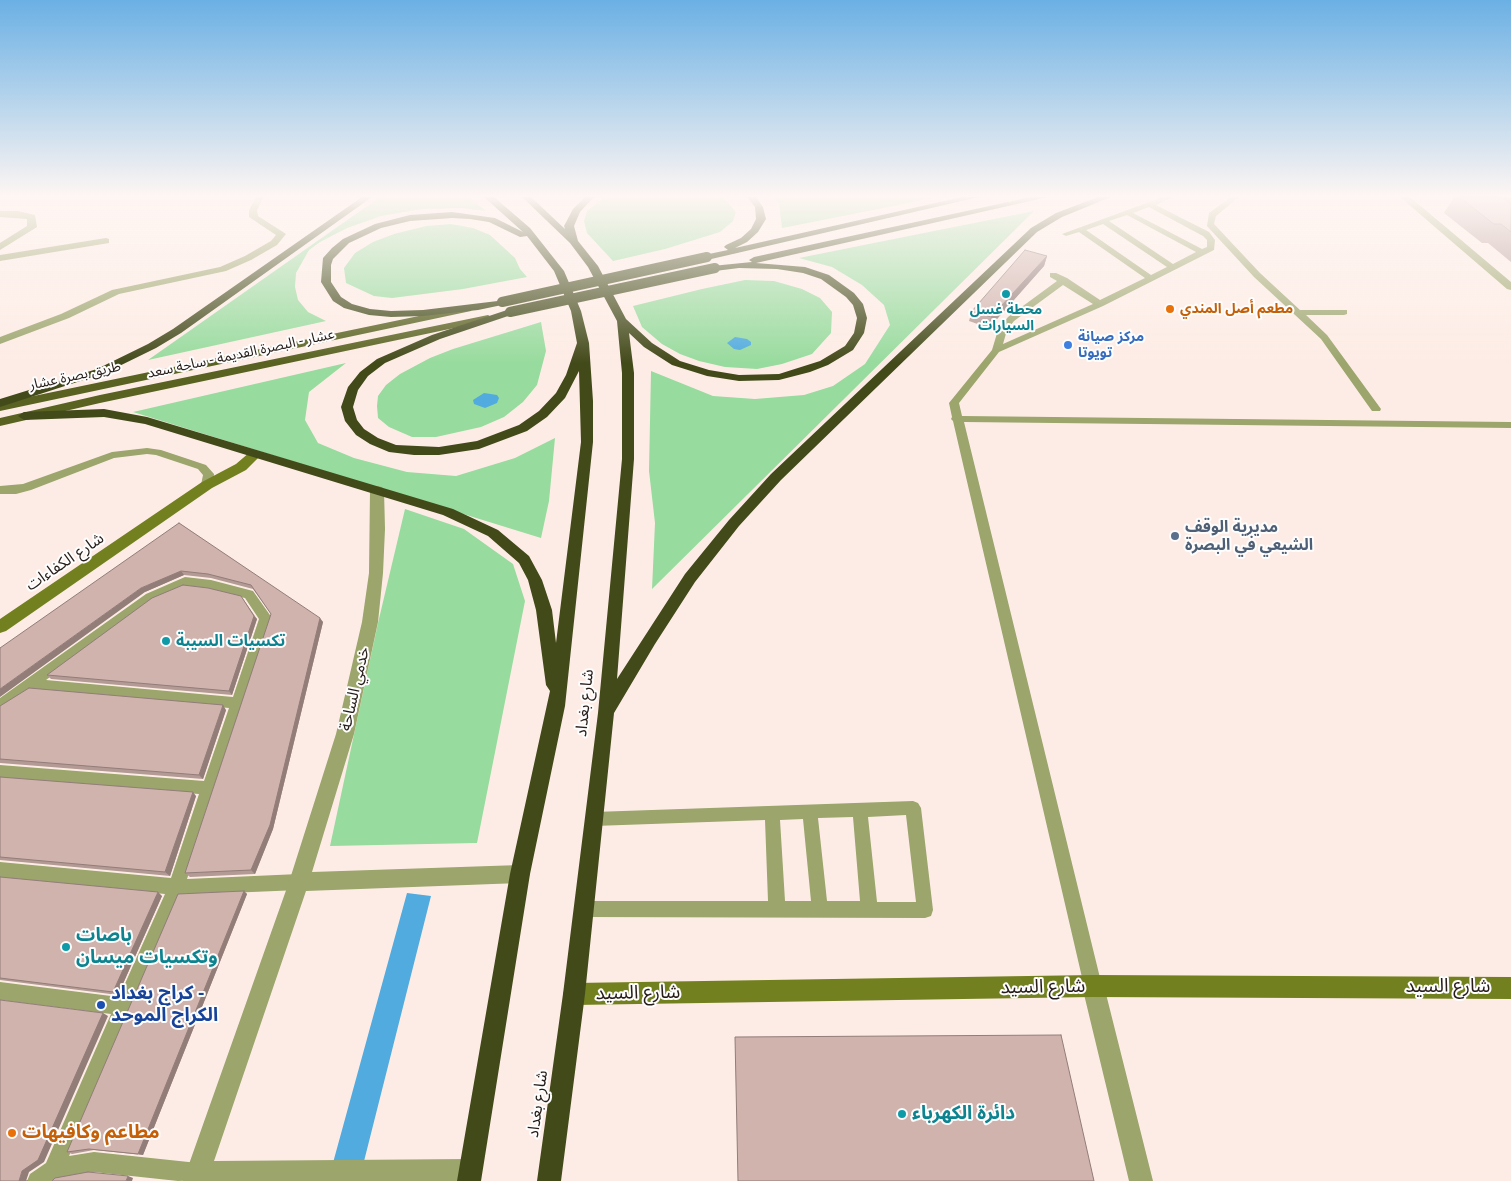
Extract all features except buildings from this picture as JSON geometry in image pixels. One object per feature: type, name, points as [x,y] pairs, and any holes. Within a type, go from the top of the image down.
[{"type":"highway","points":[[0,403],[101,371],[152,346],[177,331],[289,252]]},
{"type":"highway","points":[[334,252],[328,258],[326,282],[337,299],[348,306],[369,312],[391,314],[478,307],[729,252]]},
{"type":"highway","name":"شارع بغداد","points":[[470,1176],[520,874],[557,706],[587,442],[587,401],[583,343],[576,311],[559,270],[545,252]]},
{"type":"highway","name":"شارع بغداد","points":[[549,1181],[574,994],[606,713],[628,459],[628,373],[622,321],[593,266],[582,252]]},
{"type":"highway","points":[[707,257],[718,252]]},
{"type":"highway","points":[[583,343],[572,375],[554,404],[523,428],[501,438],[461,449],[414,451],[394,449],[374,442],[360,432],[351,421],[347,408],[352,390],[364,374],[381,361],[488,318],[789,252]]},
{"type":"highway","points":[[606,713],[649,640],[690,578],[734,523],[776,477],[1011,252]]},
{"type":"highway","points":[[622,321],[648,345],[676,363],[707,373],[739,378],[778,377],[806,370],[824,363],[849,348],[859,333],[862,318],[858,304],[850,295],[825,277],[805,270],[776,266],[738,265],[716,268]]},
{"type":"highway","points":[[24,416],[104,413],[165,426],[448,512],[493,533],[524,560],[535,580],[544,610],[557,706]]},
{"type":"main road","name":"طريق بصرة عشار","points":[[0,407],[478,307]]},
{"type":"main road","name":"عشار - البصرة القديمة - ساحة سعد","points":[[0,422],[109,396],[488,318]]},
{"type":"street","points":[[0,258],[37,252]]},
{"type":"street","points":[[0,341],[65,316],[116,292],[223,269],[258,252]]},
{"type":"street","points":[[1473,252],[1506,279],[1511,287]]},
{"type":"street","name":"شارع الكفاءات","points":[[0,627],[207,485],[240,467],[256,455]]},
{"type":"street","name":"خدمي الساحة","points":[[196,1177],[299,882],[344,734],[359,677],[370,622],[376,573],[377,490]]},
{"type":"street","points":[[299,882],[520,874]]},
{"type":"street","points":[[1093,986],[1141,1181]]},
{"type":"street","name":"شارع السيد","points":[[574,994],[1093,986],[1511,988]]},
{"type":"street","points":[[196,1177],[308,1172],[380,1172],[470,1176]]},
{"type":"lane","points":[[1113,252],[1150,278]]},
{"type":"lane","points":[[1150,252],[1172,267]]},
{"type":"lane","points":[[996,350],[1100,304],[1203,252]]},
{"type":"lane","points":[[1235,252],[1256,275],[1324,337],[1376,409]]},
{"type":"lane","points":[[1054,275],[1100,304]]},
{"type":"lane","points":[[1064,280],[1011,319],[1003,330],[996,350],[954,404],[956,419],[1093,986]]},
{"type":"lane","points":[[1298,313],[1344,312]]},
{"type":"lane","points":[[956,419],[1511,425]]},
{"type":"lane","points":[[0,490],[16,490],[27,487],[112,455],[147,451],[180,459],[202,467],[209,474],[207,485]]},
{"type":"lane","points":[[0,706],[150,597],[185,582],[211,585],[249,594],[266,618],[176,887],[51,1175]]},
{"type":"lane","points":[[30,684],[237,704]]},
{"type":"lane","points":[[0,772],[209,788]]},
{"type":"lane","points":[[584,909],[925,910],[913,808],[594,819]]},
{"type":"lane","points":[[860,810],[870,910]]},
{"type":"lane","points":[[810,812],[820,910]]},
{"type":"lane","points":[[772,813],[777,909]]},
{"type":"lane","points":[[0,870],[176,887],[299,882]]},
{"type":"lane","points":[[0,991],[124,1007]]},
{"type":"lane","points":[[37,1181],[94,1162],[196,1177]]},
{"type":"green space","points":[[302,252],[308,252],[296,273],[295,287],[298,300],[308,312],[326,321],[148,360]]},
{"type":"green space","points":[[509,252],[515,258],[520,269],[527,277],[463,289],[392,298],[374,296],[346,283],[344,268],[355,253]]},
{"type":"green space","points":[[605,252],[652,252],[613,261]]},
{"type":"green space","points":[[828,252],[992,252],[652,589],[655,523],[649,471],[651,371],[713,396],[755,399],[804,395],[833,386],[865,364],[890,325],[884,305],[862,285],[832,267],[799,258]]},
{"type":"green space","points":[[745,280],[774,281],[802,289],[820,298],[832,312],[831,333],[812,354],[782,364],[757,369],[725,367],[699,361],[680,354],[662,344],[642,327],[633,306],[702,289]]},
{"type":"green space","points":[[541,322],[546,351],[537,385],[523,402],[504,417],[481,427],[436,437],[412,437],[389,427],[378,418],[378,396],[386,385],[400,374],[430,358],[453,349]]},
{"type":"green space","points":[[346,363],[309,392],[305,420],[318,443],[354,458],[407,472],[456,476],[515,458],[555,438],[549,501],[541,538],[133,412]]},
{"type":"green space","points":[[405,509],[464,529],[513,564],[525,601],[477,843],[330,846],[378,623]]},
{"type":"water","points":[[735,337],[747,339],[751,342],[751,345],[740,350],[734,349],[727,343]]},
{"type":"water","points":[[484,393],[497,395],[499,398],[497,403],[485,408],[474,404],[473,400]]},
{"type":"water","points":[[407,893],[431,896],[359,1181],[328,1181]]},
{"type":"place","name":"محطة غسل السيارات","points":[[1006,294]]},
{"type":"place","name":"مطعم أصل المندي","points":[[1170,309]]},
{"type":"place","name":"مركز صيانة تويوتا","points":[[1068,345]]},
{"type":"place","name":"مديرية الوقف الشيعي في البصرة","points":[[1175,536]]},
{"type":"place","name":"تكسيات السيبة","points":[[166,641]]},
{"type":"place","name":"باصات وتكسيات ميسان","points":[[66,947]]},
{"type":"place","name":"كراج بغداد - الكراج الموحد","points":[[101,1005]]},
{"type":"place","name":"دائرة الكهرباء","points":[[902,1114]]},
{"type":"place","name":"مطاعم وكافيهات","points":[[12,1133]]}]
